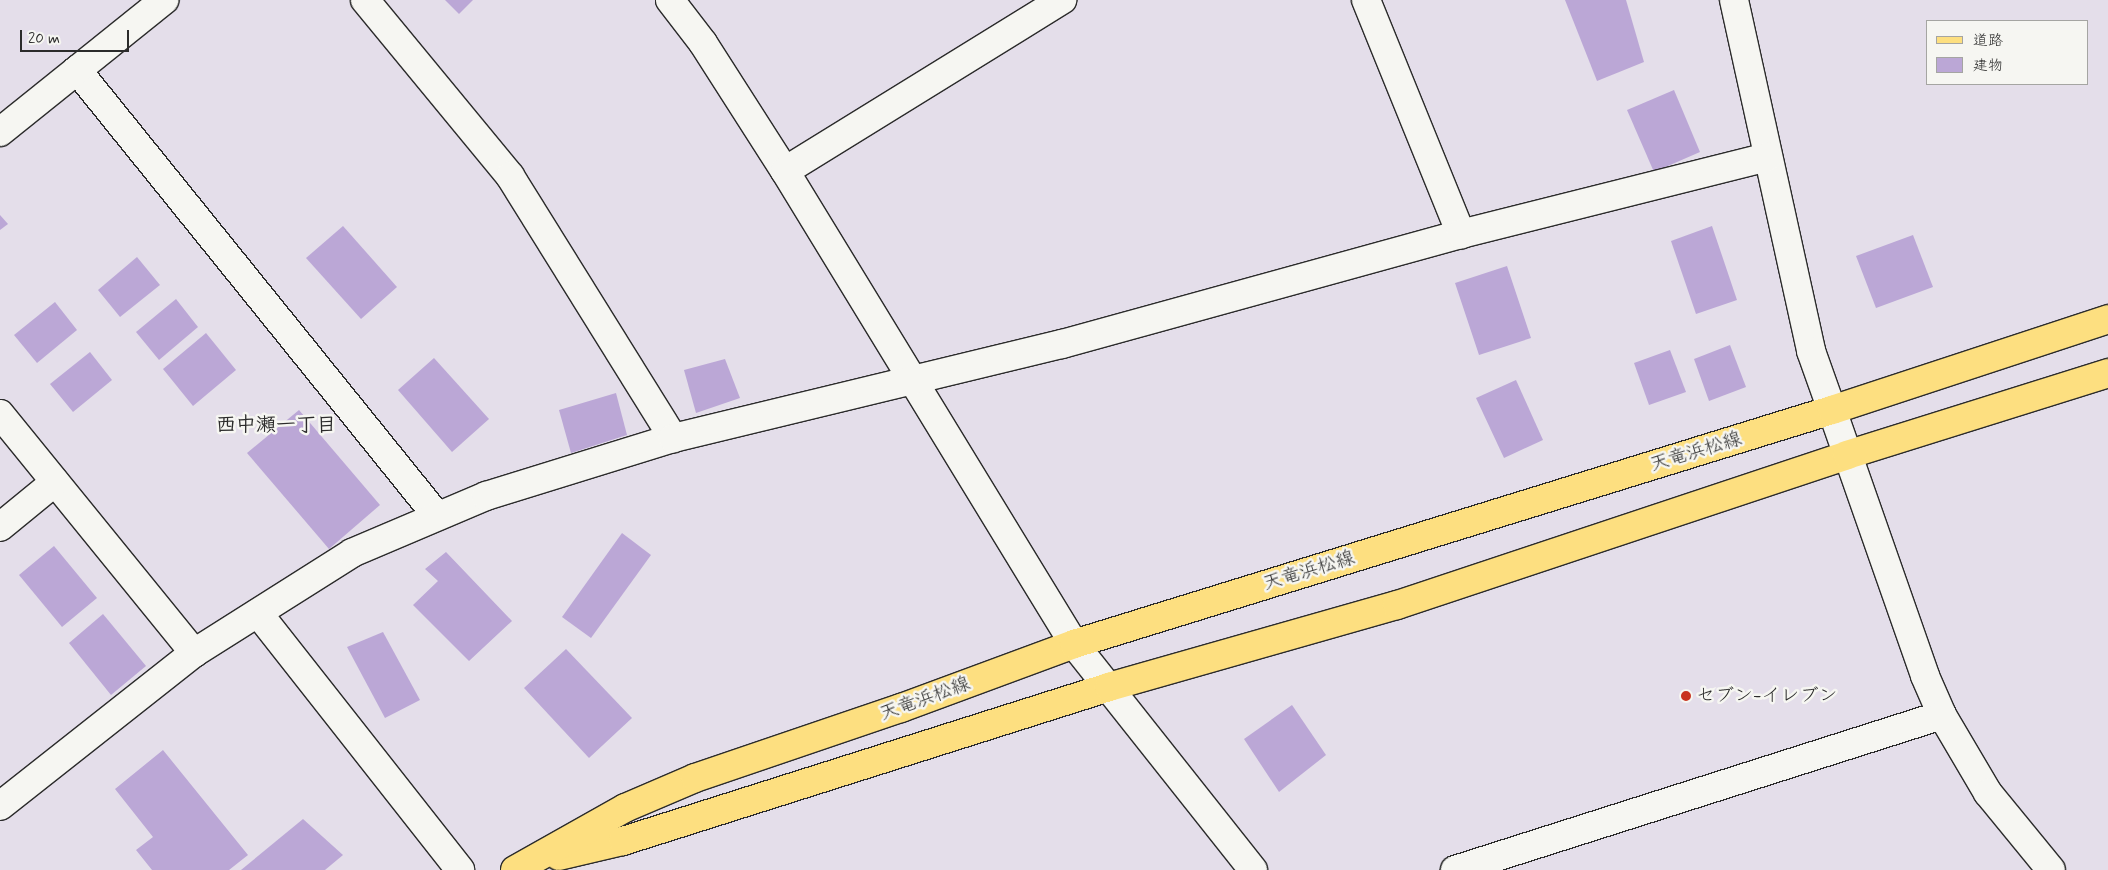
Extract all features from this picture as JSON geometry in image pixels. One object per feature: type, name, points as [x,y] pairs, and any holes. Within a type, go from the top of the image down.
[{"type":"main road","name":"天竜浜松線","points":[[521,867],[625,808],[695,778],[901,708],[1074,644],[1832,410],[2108,319]]},
{"type":"main road","name":"天竜浜松線","points":[[521,867],[642,835],[1109,687],[1397,605],[1847,455],[2108,373]]},
{"type":"street","points":[[0,132],[164,0]]},
{"type":"street","points":[[365,0],[510,176],[672,438]]},
{"type":"street","points":[[670,0],[703,43],[785,171],[1074,644],[1253,870]]},
{"type":"street","points":[[785,171],[1062,0]]},
{"type":"street","points":[[1366,0],[1461,234]]},
{"type":"street","points":[[1734,0],[1767,157],[1811,350],[1847,455],[1942,715],[1988,793],[2051,870]]},
{"type":"street","points":[[77,70],[437,516]]},
{"type":"street","points":[[0,806],[194,653],[352,553],[486,496],[672,438],[1062,344],[1461,234],[1767,157]]},
{"type":"street","points":[[0,414],[194,653]]},
{"type":"street","points":[[0,527],[55,482]]},
{"type":"street","points":[[258,613],[460,870]]},
{"type":"street","points":[[1455,870],[1942,715]]},
{"type":"building","points":[[445,0],[473,0],[459,14]]},
{"type":"building","points":[[1565,0],[1626,0],[1644,62],[1597,81]]},
{"type":"building","points":[[1674,90],[1700,152],[1654,172],[1627,110]]},
{"type":"building","points":[[0,215],[8,224],[0,230]]},
{"type":"building","points":[[343,226],[397,287],[361,319],[306,258]]},
{"type":"building","points":[[1712,226],[1737,300],[1696,314],[1671,241]]},
{"type":"building","points":[[1913,235],[1933,287],[1876,308],[1856,256]]},
{"type":"building","points":[[137,257],[160,285],[120,317],[98,290]]},
{"type":"building","points":[[1507,266],[1531,338],[1479,355],[1455,283]]},
{"type":"building","points":[[176,299],[198,327],[159,360],[136,332]]},
{"type":"building","points":[[55,302],[77,330],[37,363],[14,335]]},
{"type":"building","points":[[206,333],[236,370],[193,406],[163,369]]},
{"type":"building","points":[[1730,345],[1746,387],[1709,401],[1694,359]]},
{"type":"building","points":[[1670,350],[1686,392],[1649,405],[1634,363]]},
{"type":"building","points":[[90,352],[112,380],[73,412],[50,384]]},
{"type":"building","points":[[434,358],[489,419],[452,452],[398,390]]},
{"type":"building","points":[[725,359],[740,398],[696,413],[684,370]]},
{"type":"building","points":[[1516,380],[1543,440],[1504,458],[1476,398]]},
{"type":"building","points":[[616,393],[627,435],[571,453],[559,410]]},
{"type":"building","points":[[299,410],[380,505],[329,549],[247,453]]},
{"type":"building","points":[[622,533],[651,555],[591,638],[562,617]]},
{"type":"building","points":[[54,546],[97,598],[62,627],[19,575]]},
{"type":"building","points":[[446,552],[512,621],[469,661],[413,605],[438,581],[425,569]]},
{"type":"building","points":[[103,614],[146,666],[111,695],[69,643]]},
{"type":"building","points":[[383,632],[420,700],[385,718],[347,647]]},
{"type":"building","points":[[566,649],[632,718],[589,758],[524,688]]},
{"type":"building","points":[[1292,705],[1326,755],[1279,792],[1244,739]]},
{"type":"building","points":[[163,750],[248,855],[229,870],[152,870],[136,850],[153,837],[115,789]]},
{"type":"building","points":[[303,819],[343,855],[325,870],[241,870]]},
{"type":"place","name":"セブン-イレブン","points":[[1686,696]]},
{"type":"district","name":"西中瀬一丁目","points":[[276,425]]}]
